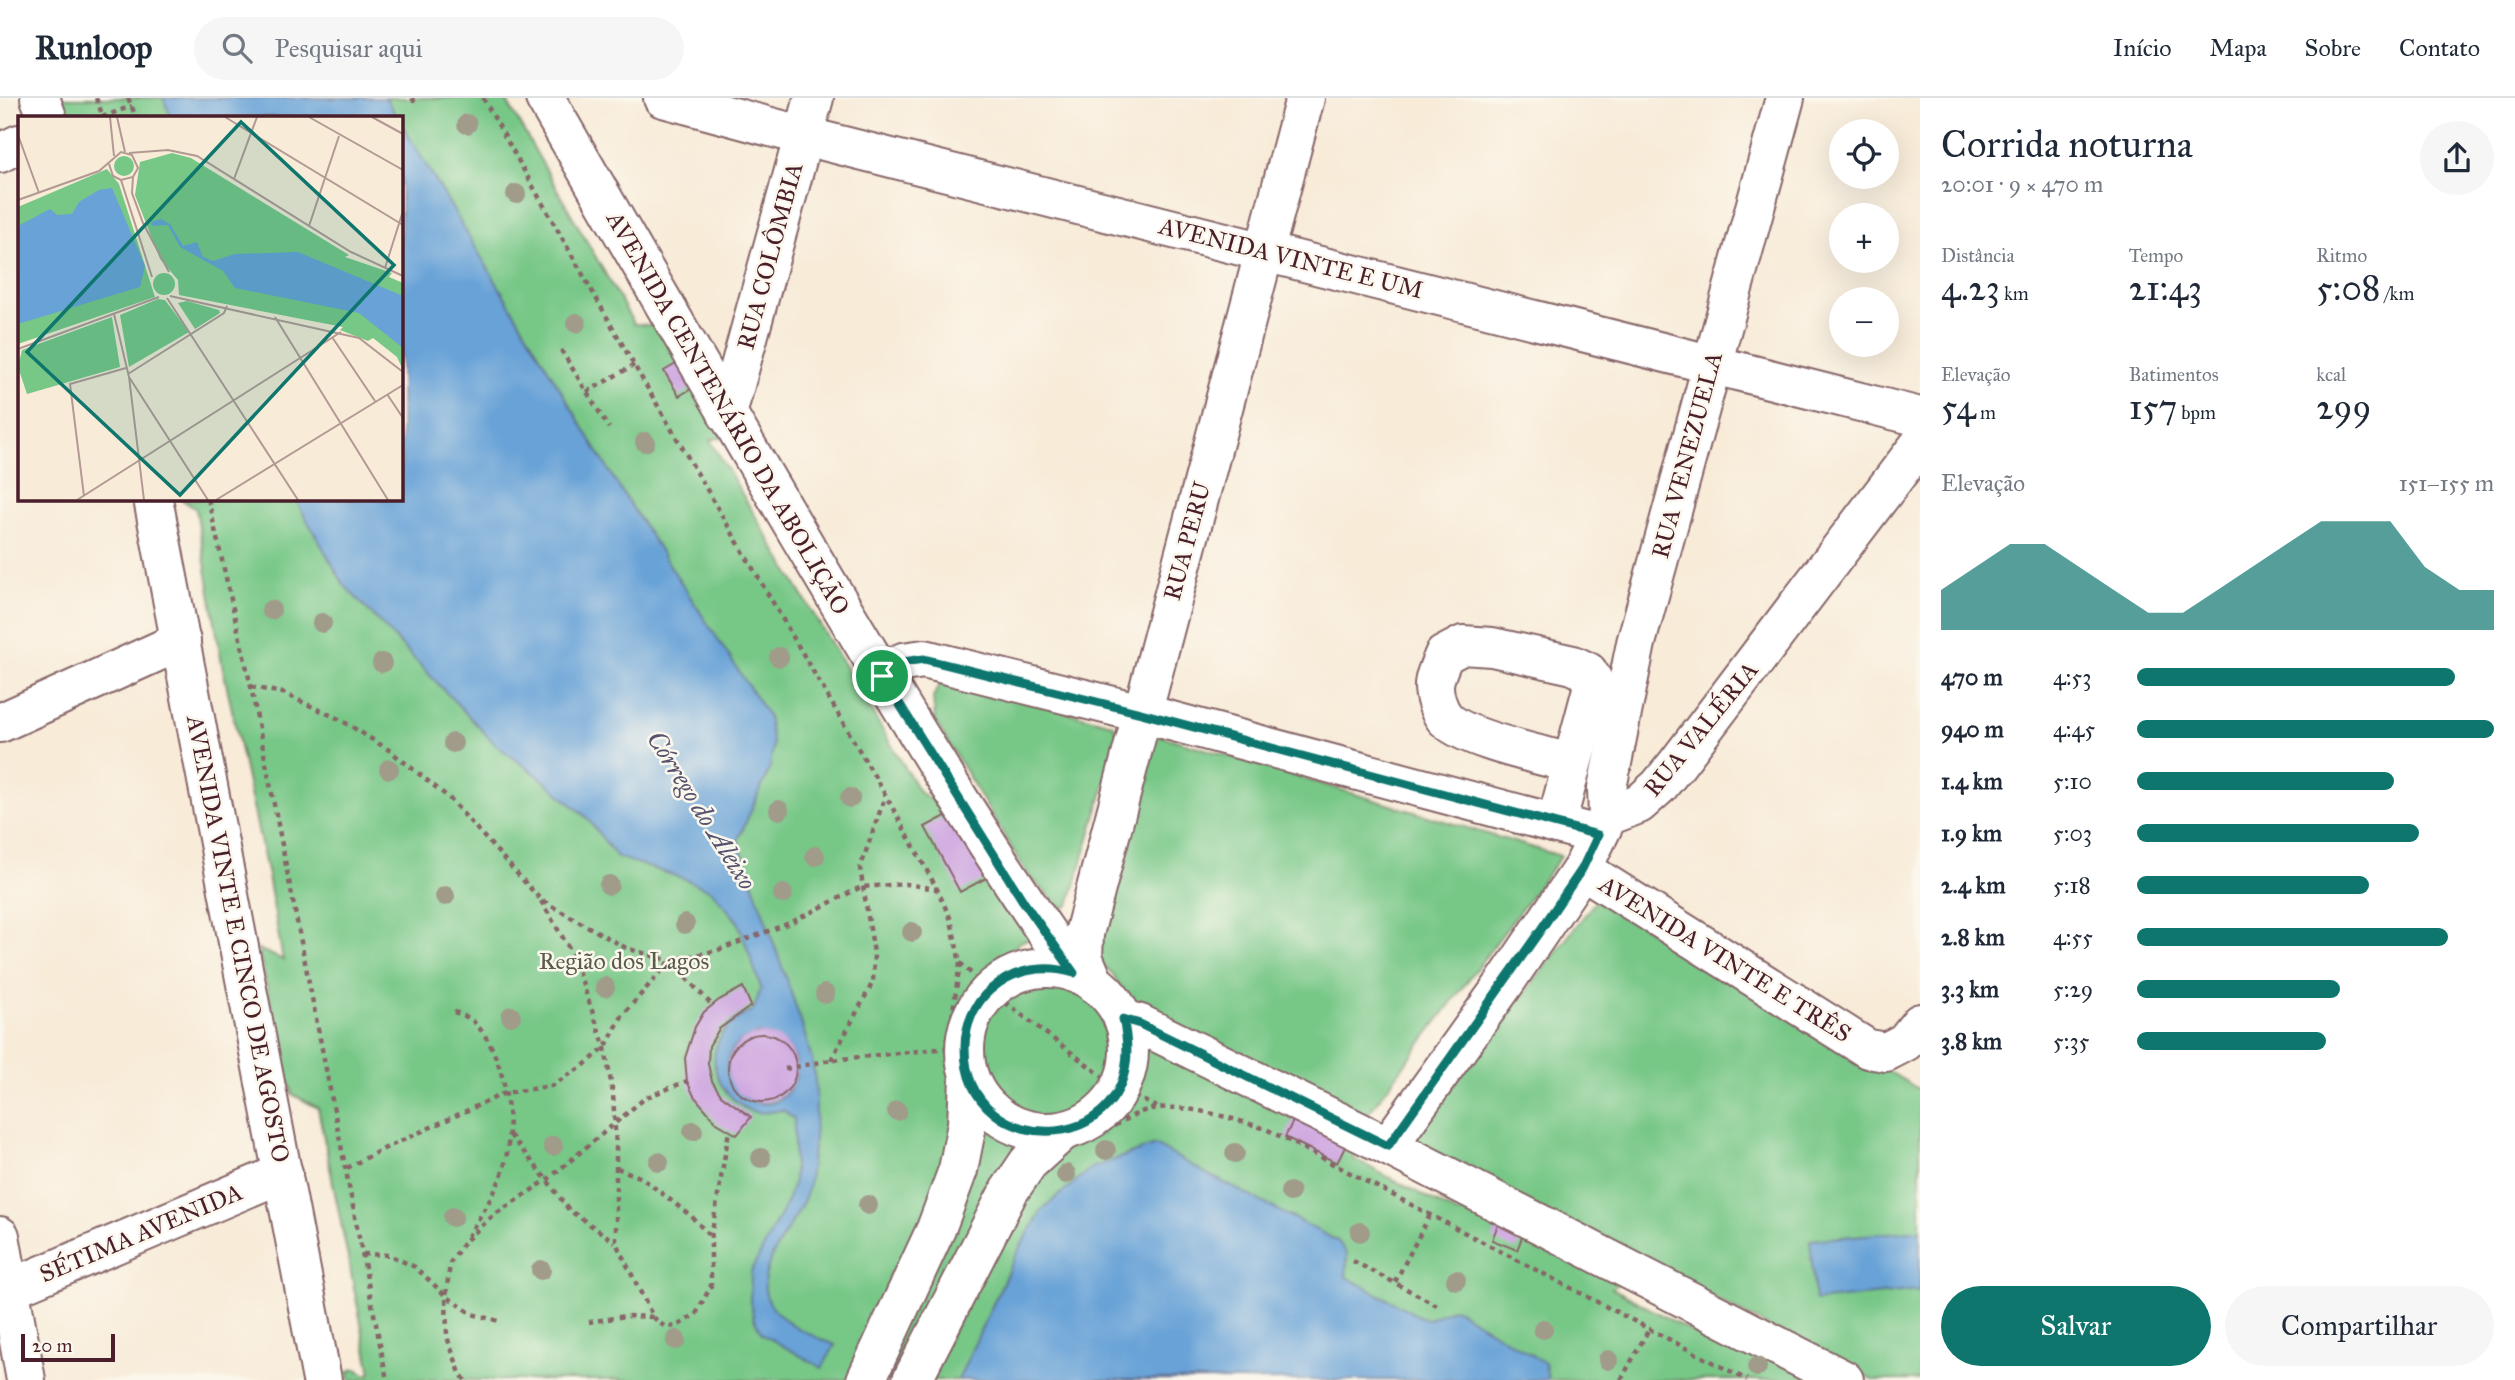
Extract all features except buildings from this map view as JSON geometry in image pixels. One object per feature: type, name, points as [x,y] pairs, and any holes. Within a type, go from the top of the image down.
[{"type":"street","points":[[40,98],[47,116]]},
{"type":"street","name":"AVENIDA CENTENÁRIO DA ABOLIÇÃO","points":[[545,98],[882,676],[1023,901],[1084,978],[1111,999],[1123,1019]]},
{"type":"street","name":"AVENIDA VINTE E UM","points":[[663,98],[804,136],[1920,417]]},
{"type":"street","name":"RUA COLÔMBIA","points":[[727,414],[814,98]]},
{"type":"street","name":"RUA PERU","points":[[1084,978],[1084,934],[1305,98]]},
{"type":"street","name":"RUA VENEZUELA","points":[[1603,825],[1607,788],[1636,643],[1785,98]]},
{"type":"street","points":[[0,153],[18,144]]},
{"type":"street","name":"RUA VALÉRIA","points":[[1603,825],[1639,804],[1697,740],[1920,444]]},
{"type":"street","name":"AVENIDA VINTE E CINCO DE AGOSTO","points":[[153,500],[322,1380]]},
{"type":"street","points":[[0,723],[181,640]]},
{"type":"street","name":"AVENIDA VINTE E TRÊS","points":[[882,676],[903,662],[924,659],[1141,713],[1556,824],[1603,825]]},
{"type":"street","points":[[1556,824],[1572,763]]},
{"type":"street","points":[[1388,1146],[1502,987],[1582,869],[1603,825]]},
{"type":"street","name":"AVENIDA VINTE E TRÊS","points":[[1582,869],[1868,1049],[1886,1052],[1905,1042],[1920,1023]]},
{"type":"street","points":[[866,1380],[936,1229],[958,1170],[967,1124],[958,1069],[965,1060],[969,1022],[977,1005],[989,990],[1022,971],[1052,968],[1084,978]]},
{"type":"street","points":[[1123,1019],[1140,1024],[1388,1146],[1844,1380]]},
{"type":"street","points":[[912,1380],[1009,1191],[1028,1163],[1077,1135],[1086,1123],[1105,1109],[1119,1089],[1127,1067],[1129,1043],[1123,1019]]},
{"type":"street","points":[[958,1069],[990,1110],[1006,1122],[1034,1131],[1077,1135]]},
{"type":"street","name":"SÉTIMA AVENIDA","points":[[5,1291],[283,1173]]},
{"type":"street","points":[[0,1236],[5,1291],[26,1380]]},
{"type":"path","points":[[96,98],[103,116]]},
{"type":"path","points":[[128,98],[136,116]]},
{"type":"path","points":[[412,98],[417,106]]},
{"type":"path","points":[[483,98],[937,889],[951,920],[960,963],[947,1048],[958,1069]]},
{"type":"path","points":[[106,116],[131,106]]},
{"type":"path","points":[[562,350],[609,428]]},
{"type":"path","points":[[587,392],[634,365]]},
{"type":"path","points":[[208,500],[251,687],[387,1380]]},
{"type":"path","points":[[251,687],[283,693],[341,720],[389,750],[448,797],[541,900],[572,953],[605,1048],[613,1094],[617,1168],[616,1243],[653,1317],[665,1327],[677,1326],[696,1314],[711,1286],[711,1237],[729,1131]]},
{"type":"path","points":[[831,1060],[873,982],[874,953],[861,887],[860,868],[886,796]]},
{"type":"path","points":[[347,1168],[505,1093],[551,1086],[583,1066],[605,1048],[622,1016],[670,961],[733,944],[790,923],[861,887],[906,884],[937,889]]},
{"type":"path","points":[[541,900],[626,948],[670,961],[712,1005]]},
{"type":"path","points":[[960,963],[989,990],[1119,1089],[1157,1108]]},
{"type":"path","points":[[454,1012],[472,1020],[496,1055],[505,1093],[510,1135],[502,1174],[450,1263],[446,1296],[447,1338],[465,1380]]},
{"type":"path","points":[[787,1069],[831,1060],[947,1048]]},
{"type":"path","points":[[464,1242],[494,1215],[547,1180],[645,1098],[687,1081]]},
{"type":"path","points":[[1077,1135],[1157,1108],[1210,1112],[1266,1129],[1747,1380]]},
{"type":"path","points":[[510,1135],[569,1210],[616,1243]]},
{"type":"path","points":[[617,1168],[642,1178],[691,1216],[711,1237]]},
{"type":"path","points":[[1395,1283],[1430,1215]]},
{"type":"path","points":[[363,1254],[389,1255],[415,1267],[446,1296],[472,1314],[499,1321]]},
{"type":"path","points":[[1353,1261],[1437,1305]]},
{"type":"path","points":[[589,1322],[626,1316],[653,1317]]},
{"type":"path","points":[[1622,1380],[1649,1329]]},
{"type":"green space","name":"Região dos Lagos","points":[[55,98],[505,98],[634,324],[662,326],[727,436],[710,440],[920,793],[954,812],[1033,937],[1020,942],[986,974],[968,1003],[959,1028],[962,1077],[948,1172],[850,1380],[350,1380],[348,1373],[351,1370],[357,1369],[367,1375],[371,1373],[318,1108],[292,1094],[258,949],[283,960],[268,876],[222,664],[196,509],[182,500],[402,500],[402,116],[62,116]]},
{"type":"green space","points":[[942,680],[1113,724],[1117,733],[1117,744],[1069,905],[1064,908],[1028,875],[935,721],[933,697]]},
{"type":"green space","points":[[1155,734],[1561,856],[1364,1119],[1136,1011],[1113,975],[1093,955]]},
{"type":"green space","points":[[1597,899],[1920,1090],[1920,1380],[1872,1380],[1410,1142]]},
{"type":"green space","points":[[1047,982],[1073,987],[1096,1002],[1111,1025],[1116,1051],[1111,1077],[1096,1100],[1073,1115],[1047,1120],[1021,1115],[998,1100],[983,1077],[978,1051],[983,1025],[998,1002],[1021,987]]},
{"type":"green space","points":[[1143,1037],[1365,1148],[1352,1158],[1458,1214],[1488,1204],[1629,1275],[1612,1288],[1714,1344],[1743,1336],[1826,1380],[928,1380],[1028,1180],[1081,1133],[1117,1107],[1137,1080]]},
{"type":"green space","points":[[978,1116],[1004,1133],[1025,1138],[1000,1170],[897,1380],[880,1380]]},
{"type":"water","points":[[163,98],[386,98],[396,116],[171,116]]},
{"type":"water","name":"Córrego do Aleixo","points":[[402,125],[620,489],[768,716],[773,746],[770,768],[738,840],[808,1043],[815,1080],[816,1109],[809,1182],[805,1196],[773,1254],[765,1284],[767,1298],[778,1314],[806,1332],[835,1345],[822,1368],[762,1334],[754,1319],[750,1301],[751,1272],[787,1201],[794,1181],[794,1119],[783,1110],[762,1113],[746,1109],[722,1086],[717,1074],[714,1061],[721,1037],[728,1026],[753,1011],[761,988],[738,922],[712,891],[685,879],[617,857],[586,817],[542,779],[496,745],[344,585],[296,500],[402,500]],"holes":[[[760,1034],[778,1039],[795,1059],[797,1068],[791,1087],[777,1101],[762,1103],[747,1098],[735,1086],[729,1072],[729,1056],[739,1043]]]},
{"type":"water","points":[[1155,1145],[1338,1241],[1347,1254],[1346,1277],[1426,1320],[1454,1308],[1545,1363],[1548,1380],[958,1380],[1015,1256],[1042,1210],[1091,1168]]},
{"type":"water","points":[[1920,1230],[1920,1290],[1815,1301],[1810,1240]]},
{"type":"route","points":[[924,659],[1141,713],[1598,835],[1582,869],[1502,987],[1388,1146],[1140,1024],[1123,1019],[1129,1043],[1127,1067],[1119,1089],[1105,1109],[1086,1123],[1063,1131],[1024,1129],[1006,1122],[990,1110],[969,1078],[965,1041],[969,1022],[977,1005],[989,990],[1004,979],[1022,971],[1041,968],[1063,969],[1074,973],[1023,901],[882,676],[903,662],[924,659]]}]
